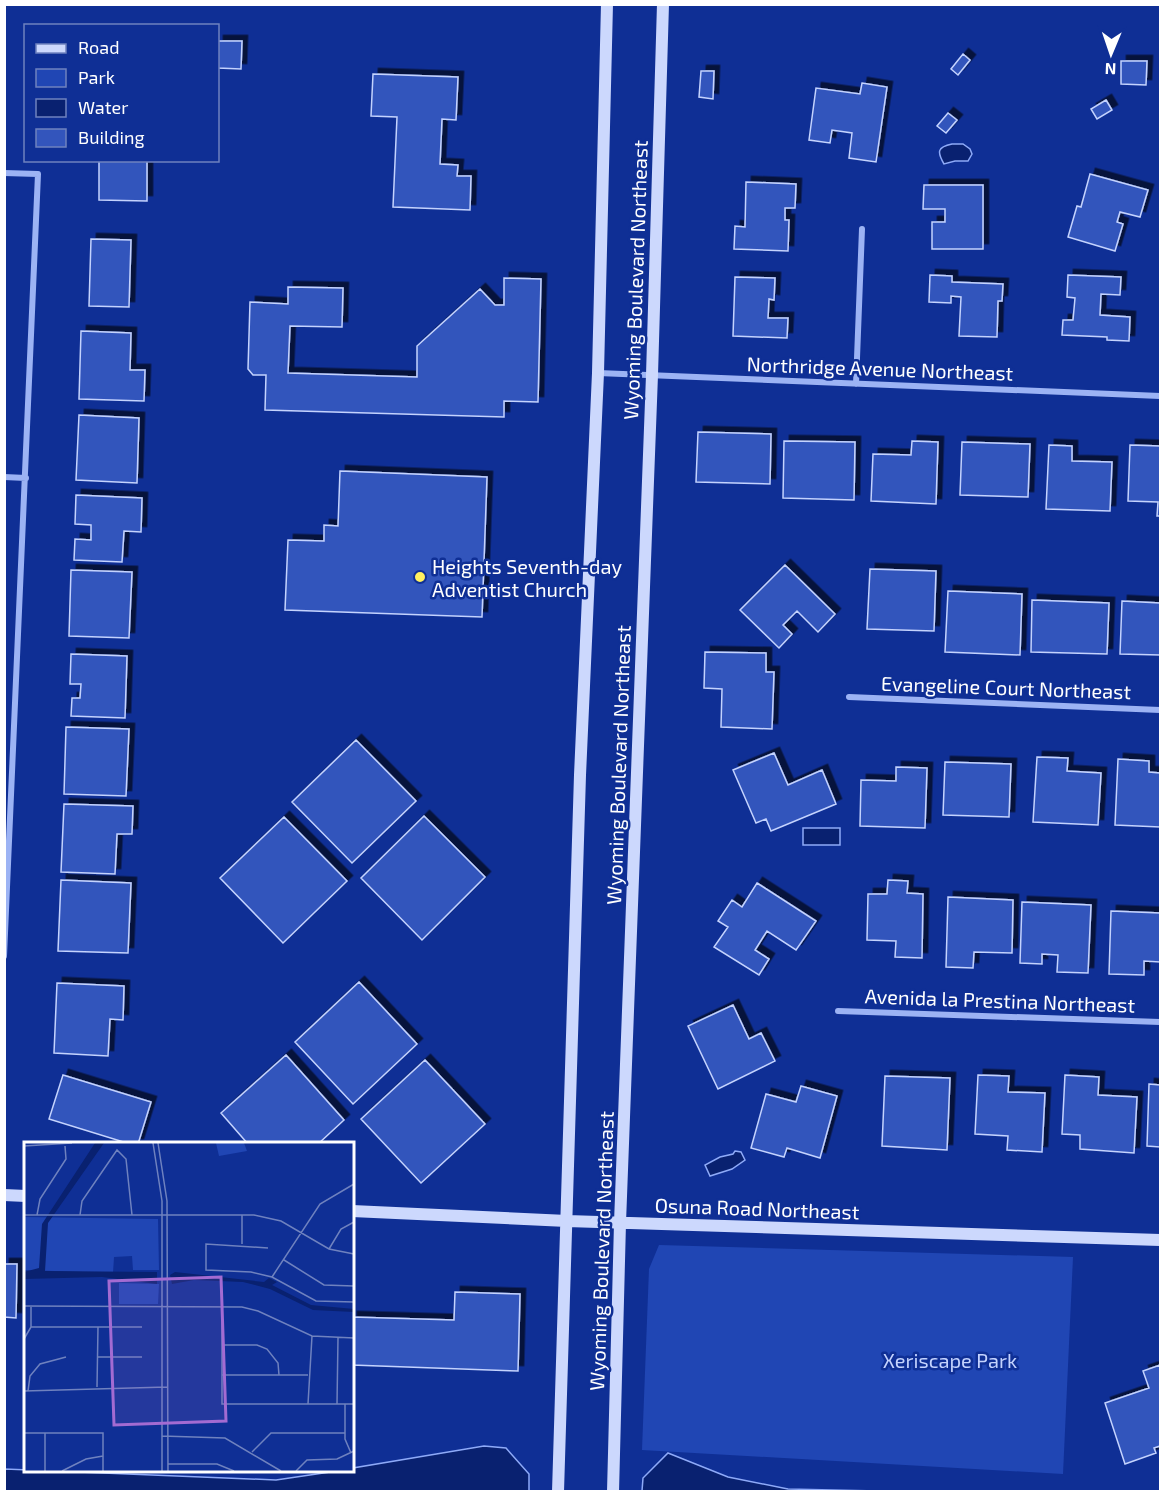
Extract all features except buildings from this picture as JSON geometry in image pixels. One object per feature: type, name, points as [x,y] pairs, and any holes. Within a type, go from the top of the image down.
[{"type":"main road","name":"Wyoming Boulevard Northeast","points":[[558,1491],[580,787],[598,373],[607,4]]},
{"type":"main road","name":"Wyoming Boulevard Northeast","points":[[613,1491],[620,1223],[652,375],[663,4]]},
{"type":"main road","points":[[4,1195],[24,1196]]},
{"type":"main road","name":"Osuna Road Northeast","points":[[354,1211],[620,1223],[1161,1240]]},
{"type":"street","points":[[4,173],[38,174],[13,791],[4,956]]},
{"type":"street","points":[[856,384],[862,229]]},
{"type":"street","name":"Northridge Avenue Northeast","points":[[598,373],[1161,396]]},
{"type":"street","points":[[4,477],[26,478]]},
{"type":"street","name":"Evangeline Court Northeast","points":[[849,697],[1161,710]]},
{"type":"street","points":[[4,791],[13,791]]},
{"type":"street","name":"Avenida la Prestina Northeast","points":[[837,1011],[1161,1022]]},
{"type":"green space","name":"Xeriscape Park","points":[[659,1245],[1073,1257],[1063,1474],[642,1450],[649,1269]]},
{"type":"water","points":[[952,144],[963,144],[970,149],[972,154],[968,161],[944,164],[940,156],[941,148]]},
{"type":"water","points":[[803,828],[840,828],[840,845],[803,845]]},
{"type":"water","points":[[735,1151],[741,1152],[745,1160],[732,1169],[710,1176],[705,1165],[720,1157],[733,1154]]},
{"type":"water","points":[[484,1446],[506,1448],[529,1474],[529,1491],[5,1491],[5,1469],[24,1470],[24,1472],[276,1480],[330,1472],[354,1472],[354,1468]]},
{"type":"water","points":[[668,1453],[728,1477],[788,1489],[878,1491],[642,1491],[643,1478]]},
{"type":"place","name":"Heights Seventh-day Adventist Church","points":[[420,577]]}]
